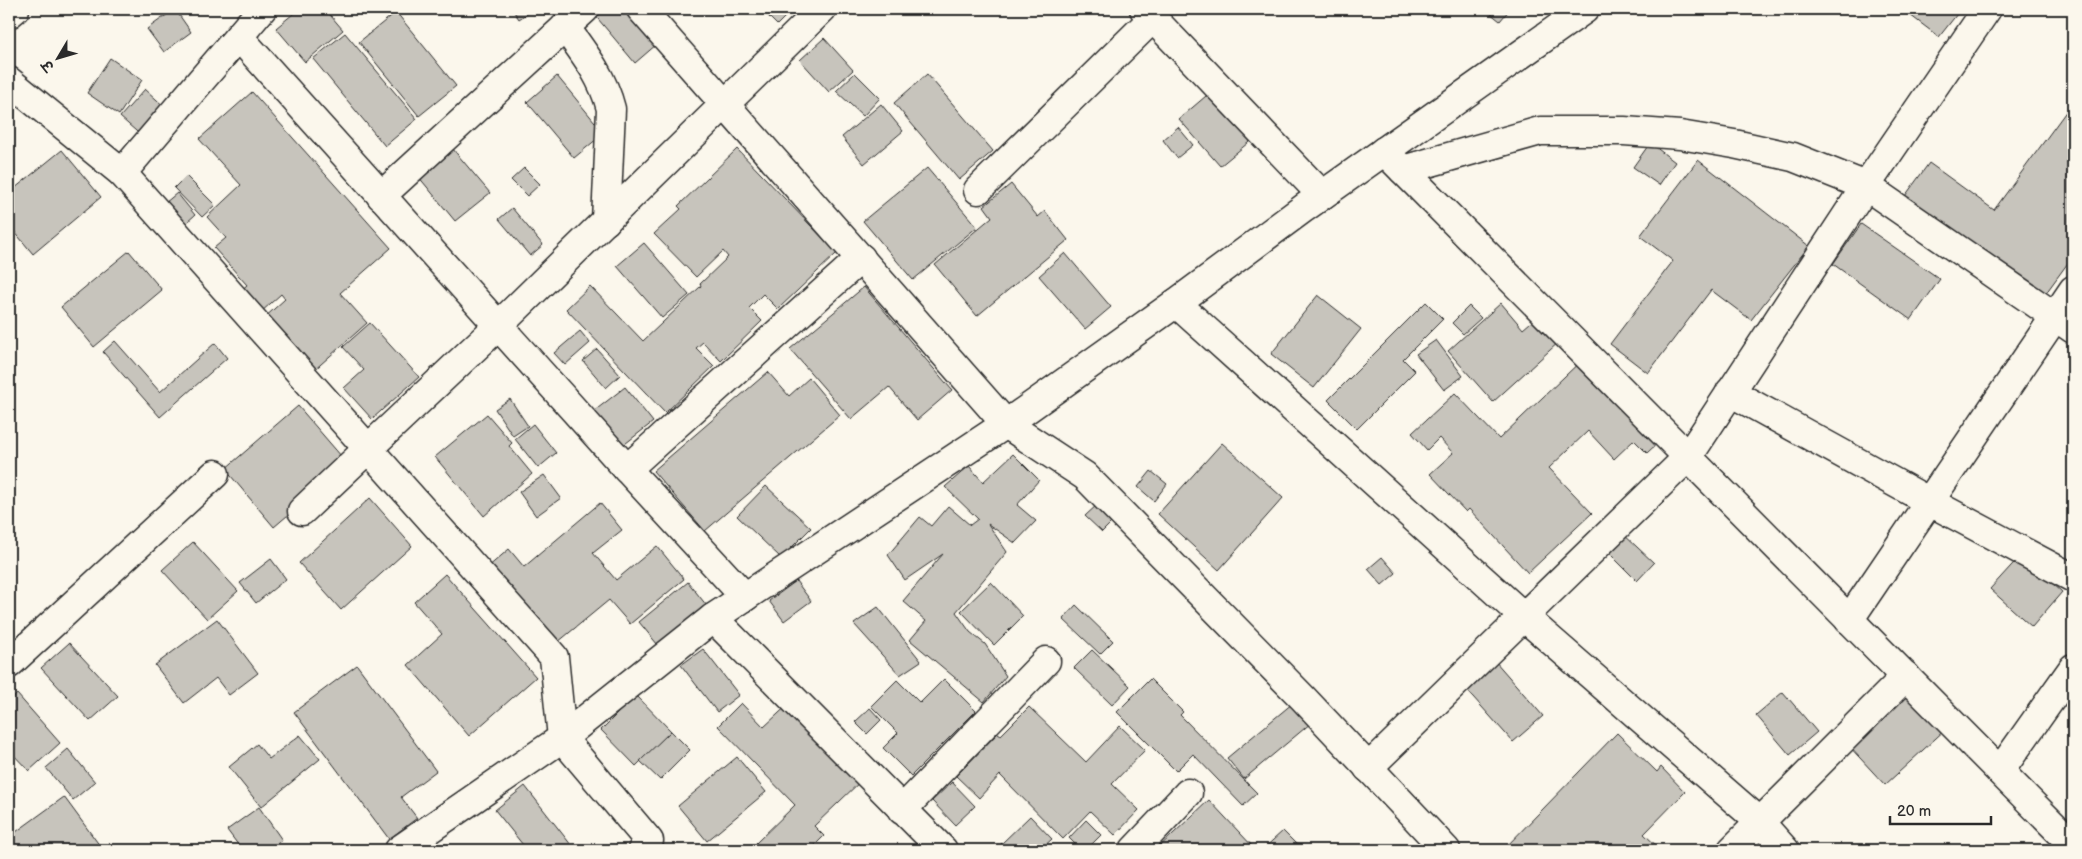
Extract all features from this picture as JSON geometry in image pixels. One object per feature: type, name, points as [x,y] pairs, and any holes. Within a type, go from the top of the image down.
[{"type":"street","points":[[9,14],[15,9]]},
{"type":"street","points":[[122,173],[262,9]]},
{"type":"street","points":[[641,9],[1006,424],[1084,476],[1303,698],[1446,850]]},
{"type":"street","points":[[302,511],[498,326],[822,9]]},
{"type":"street","points":[[399,850],[562,738],[713,618],[1006,424],[1176,303],[1322,195],[1585,9]]},
{"type":"street","points":[[1368,768],[1688,457],[1866,186],[1986,9]]},
{"type":"street","points":[[978,190],[1148,13],[1322,195]]},
{"type":"street","points":[[381,196],[575,18],[608,94],[611,109],[606,221]]},
{"type":"street","points":[[238,36],[627,469],[745,597]]},
{"type":"street","points":[[9,81],[122,173],[554,657],[562,738],[650,847]]},
{"type":"street","points":[[1404,170],[1540,131],[1624,131],[1680,135],[1725,142],[1793,157],[1866,186],[2064,323]]},
{"type":"street","points":[[1384,151],[2073,845]]},
{"type":"street","points":[[627,469],[861,258]]},
{"type":"street","points":[[1849,620],[1930,502],[2064,323],[2073,290]]},
{"type":"street","points":[[1176,303],[1523,616],[1759,821],[1785,850]]},
{"type":"street","points":[[1730,392],[2073,578]]},
{"type":"street","points":[[9,664],[215,474]]},
{"type":"street","points":[[713,618],[942,850]]},
{"type":"street","points":[[902,810],[1046,661]]},
{"type":"street","points":[[2000,771],[2073,668]]},
{"type":"street","points":[[1732,850],[1906,676]]},
{"type":"street","points":[[1134,850],[1188,793]]},
{"type":"building","points":[[175,9],[191,32],[164,52],[147,29]]},
{"type":"building","points":[[299,9],[325,9],[343,30],[305,62],[276,28]]},
{"type":"building","points":[[512,9],[534,9],[519,19]]},
{"type":"building","points":[[598,9],[638,9],[664,38],[635,63],[593,13]]},
{"type":"building","points":[[772,9],[793,9],[777,25],[767,15]]},
{"type":"building","points":[[1485,9],[1510,9],[1500,21]]},
{"type":"building","points":[[1902,9],[1961,9],[1939,37]]},
{"type":"building","points":[[396,12],[456,86],[419,116],[359,42]]},
{"type":"building","points":[[345,33],[417,119],[385,146],[313,59]]},
{"type":"building","points":[[824,38],[853,70],[829,92],[800,60]]},
{"type":"building","points":[[110,58],[142,80],[119,115],[87,93]]},
{"type":"building","points":[[855,73],[880,98],[863,116],[836,91]]},
{"type":"building","points":[[927,74],[993,151],[959,180],[894,103]]},
{"type":"building","points":[[557,76],[604,133],[574,158],[527,102]]},
{"type":"building","points":[[145,89],[168,110],[144,138],[120,117]]},
{"type":"building","points":[[1213,90],[1254,138],[1220,166],[1179,119]]},
{"type":"building","points":[[252,92],[391,248],[340,293],[367,323],[311,373],[263,319],[285,299],[281,294],[260,313],[240,291],[247,285],[214,248],[226,238],[207,217],[241,185],[199,139]]},
{"type":"building","points":[[2073,102],[2073,256],[2043,297],[1905,196],[1929,163],[1994,210]]},
{"type":"building","points":[[881,104],[903,131],[864,164],[842,137]]},
{"type":"building","points":[[1178,127],[1193,145],[1177,158],[1163,140]]},
{"type":"building","points":[[1650,143],[1675,162],[1659,185],[1633,167]]},
{"type":"building","points":[[452,148],[490,193],[455,221],[418,176]]},
{"type":"building","points":[[737,149],[837,253],[778,309],[763,294],[749,308],[762,321],[721,361],[703,342],[696,348],[714,366],[665,413],[566,309],[590,286],[643,341],[701,286],[700,284],[728,257],[723,251],[696,277],[654,234],[681,209],[678,206]]},
{"type":"building","points":[[62,150],[101,197],[33,254],[9,225],[9,193]]},
{"type":"building","points":[[1698,160],[1809,246],[1751,320],[1711,290],[1648,373],[1610,344],[1673,261],[1640,236]]},
{"type":"building","points":[[524,168],[540,184],[527,196],[511,180]]},
{"type":"building","points":[[927,168],[977,227],[913,280],[863,221]]},
{"type":"building","points":[[186,176],[215,205],[202,217],[174,188]]},
{"type":"building","points":[[1011,184],[1038,217],[1045,211],[1068,240],[977,316],[935,265],[992,217],[984,206]]},
{"type":"building","points":[[177,193],[195,215],[178,230],[159,208]]},
{"type":"building","points":[[512,208],[543,245],[530,256],[499,219]]},
{"type":"building","points":[[1861,224],[1940,279],[1911,320],[1833,264]]},
{"type":"building","points":[[644,243],[689,295],[662,318],[617,266]]},
{"type":"building","points":[[129,251],[162,290],[94,347],[61,307]]},
{"type":"building","points":[[1065,253],[1111,307],[1085,329],[1039,276]]},
{"type":"building","points":[[864,287],[952,390],[917,420],[889,387],[851,419],[790,349]]},
{"type":"building","points":[[1318,295],[1361,329],[1314,388],[1271,354]]},
{"type":"building","points":[[1426,302],[1443,319],[1403,359],[1415,371],[1357,429],[1328,400]]},
{"type":"building","points":[[1501,303],[1523,329],[1538,316],[1560,341],[1493,402],[1448,351]]},
{"type":"building","points":[[1469,306],[1481,318],[1463,334],[1452,323]]},
{"type":"building","points":[[370,323],[419,377],[372,419],[344,388],[364,370],[343,347]]},
{"type":"building","points":[[580,331],[590,343],[565,365],[554,353]]},
{"type":"building","points":[[1436,340],[1463,376],[1444,390],[1416,354]]},
{"type":"building","points":[[115,341],[160,392],[215,343],[227,358],[160,417],[103,352]]},
{"type":"building","points":[[597,349],[620,375],[606,388],[583,361]]},
{"type":"building","points":[[1586,356],[1663,438],[1647,453],[1634,440],[1614,459],[1588,431],[1549,468],[1592,513],[1528,573],[1469,509],[1466,512],[1430,474],[1453,453],[1439,438],[1427,450],[1412,433],[1455,393],[1499,439]]},
{"type":"building","points":[[768,372],[789,396],[809,378],[840,415],[705,531],[653,471]]},
{"type":"building","points":[[625,387],[653,422],[621,447],[593,412]]},
{"type":"building","points":[[510,399],[528,426],[513,436],[495,409]]},
{"type":"building","points":[[298,406],[348,464],[274,527],[225,469]]},
{"type":"building","points":[[487,414],[512,443],[509,446],[532,474],[484,516],[435,457]]},
{"type":"building","points":[[533,424],[556,453],[538,468],[515,439]]},
{"type":"building","points":[[1222,443],[1283,498],[1219,570],[1158,514]]},
{"type":"building","points":[[1013,454],[1039,480],[1017,505],[1036,521],[1015,543],[988,524],[1007,552],[956,612],[970,632],[985,644],[1006,676],[984,702],[910,640],[926,621],[903,601],[943,554],[905,580],[888,555],[920,517],[931,526],[948,506],[970,525],[978,519],[945,487],[969,466],[983,482]]},
{"type":"building","points":[[1151,471],[1167,484],[1154,501],[1138,487]]},
{"type":"building","points":[[544,475],[561,498],[536,516],[519,492]]},
{"type":"building","points":[[766,486],[811,528],[781,558],[737,516]]},
{"type":"building","points":[[370,498],[412,546],[341,610],[299,563]]},
{"type":"building","points":[[600,503],[622,530],[593,553],[616,580],[657,546],[684,579],[630,624],[609,600],[552,647],[487,568],[509,549],[524,567]]},
{"type":"building","points":[[1098,504],[1114,520],[1102,532],[1085,516]]},
{"type":"building","points":[[1621,532],[1654,563],[1637,581],[1605,549]]},
{"type":"building","points":[[193,542],[238,591],[207,619],[162,570]]},
{"type":"building","points":[[2021,555],[2062,592],[2032,627],[1990,589]]},
{"type":"building","points":[[1382,557],[1396,573],[1382,585],[1368,569]]},
{"type":"building","points":[[271,559],[286,579],[256,603],[240,583]]},
{"type":"building","points":[[445,574],[536,677],[469,736],[408,665],[442,634],[414,602]]},
{"type":"building","points":[[796,581],[811,601],[784,621],[769,601]]},
{"type":"building","points":[[688,582],[711,611],[662,650],[639,622]]},
{"type":"building","points":[[991,582],[1023,616],[994,645],[961,611]]},
{"type":"building","points":[[1076,605],[1113,641],[1100,654],[1063,619]]},
{"type":"building","points":[[878,607],[921,661],[900,675],[854,624]]},
{"type":"building","points":[[217,619],[258,673],[229,695],[216,678],[184,703],[155,665]]},
{"type":"building","points":[[69,643],[118,696],[90,721],[41,668]]},
{"type":"building","points":[[703,649],[739,695],[717,712],[681,665]]},
{"type":"building","points":[[1092,650],[1130,686],[1112,705],[1074,668]]},
{"type":"building","points":[[1495,661],[1543,716],[1513,742],[1465,688]]},
{"type":"building","points":[[357,665],[436,771],[401,797],[417,818],[389,839],[294,712]]},
{"type":"building","points":[[944,679],[976,711],[911,776],[883,748],[898,733],[871,706],[897,680],[920,703]]},
{"type":"building","points":[[1150,679],[1183,712],[1180,715],[1257,793],[1243,806],[1193,754],[1176,771],[1117,712]]},
{"type":"building","points":[[1909,685],[1948,727],[1885,785],[1847,744]]},
{"type":"building","points":[[1783,692],[1817,732],[1790,755],[1756,715]]},
{"type":"building","points":[[17,694],[60,743],[29,771],[9,750],[9,702]]},
{"type":"building","points":[[636,695],[671,731],[636,766],[601,730]]},
{"type":"building","points":[[792,701],[863,779],[814,826],[824,836],[810,850],[763,850],[756,843],[795,805],[718,726],[741,703],[764,727]]},
{"type":"building","points":[[1293,703],[1311,723],[1244,779],[1227,758]]},
{"type":"building","points":[[1029,707],[1086,762],[1120,726],[1145,750],[1112,784],[1139,810],[1115,835],[1090,811],[1063,839],[1000,775],[979,798],[956,776],[998,733],[1001,735]]},
{"type":"building","points":[[870,708],[881,720],[867,734],[855,722]]},
{"type":"building","points":[[671,731],[690,750],[660,780],[640,761]]},
{"type":"building","points":[[1617,733],[1657,772],[1661,767],[1685,792],[1644,834],[1661,850],[1503,850]]},
{"type":"building","points":[[300,735],[320,759],[261,807],[229,767],[257,744],[269,759]]},
{"type":"building","points":[[68,749],[95,782],[73,800],[46,768]]},
{"type":"building","points":[[737,757],[766,792],[707,841],[678,806]]},
{"type":"building","points":[[952,782],[975,806],[955,825],[932,801]]},
{"type":"building","points":[[525,786],[575,850],[527,850],[495,810]]},
{"type":"building","points":[[64,797],[103,850],[9,850],[9,837]]},
{"type":"building","points":[[1209,800],[1254,850],[1156,850]]},
{"type":"building","points":[[259,807],[282,840],[267,850],[242,850],[227,830]]},
{"type":"building","points":[[1030,816],[1052,839],[1040,850],[1007,850],[1001,844]]},
{"type":"building","points":[[1086,820],[1101,835],[1086,850],[1081,850],[1069,838]]},
{"type":"building","points":[[1283,831],[1302,850],[1262,850]]}]
